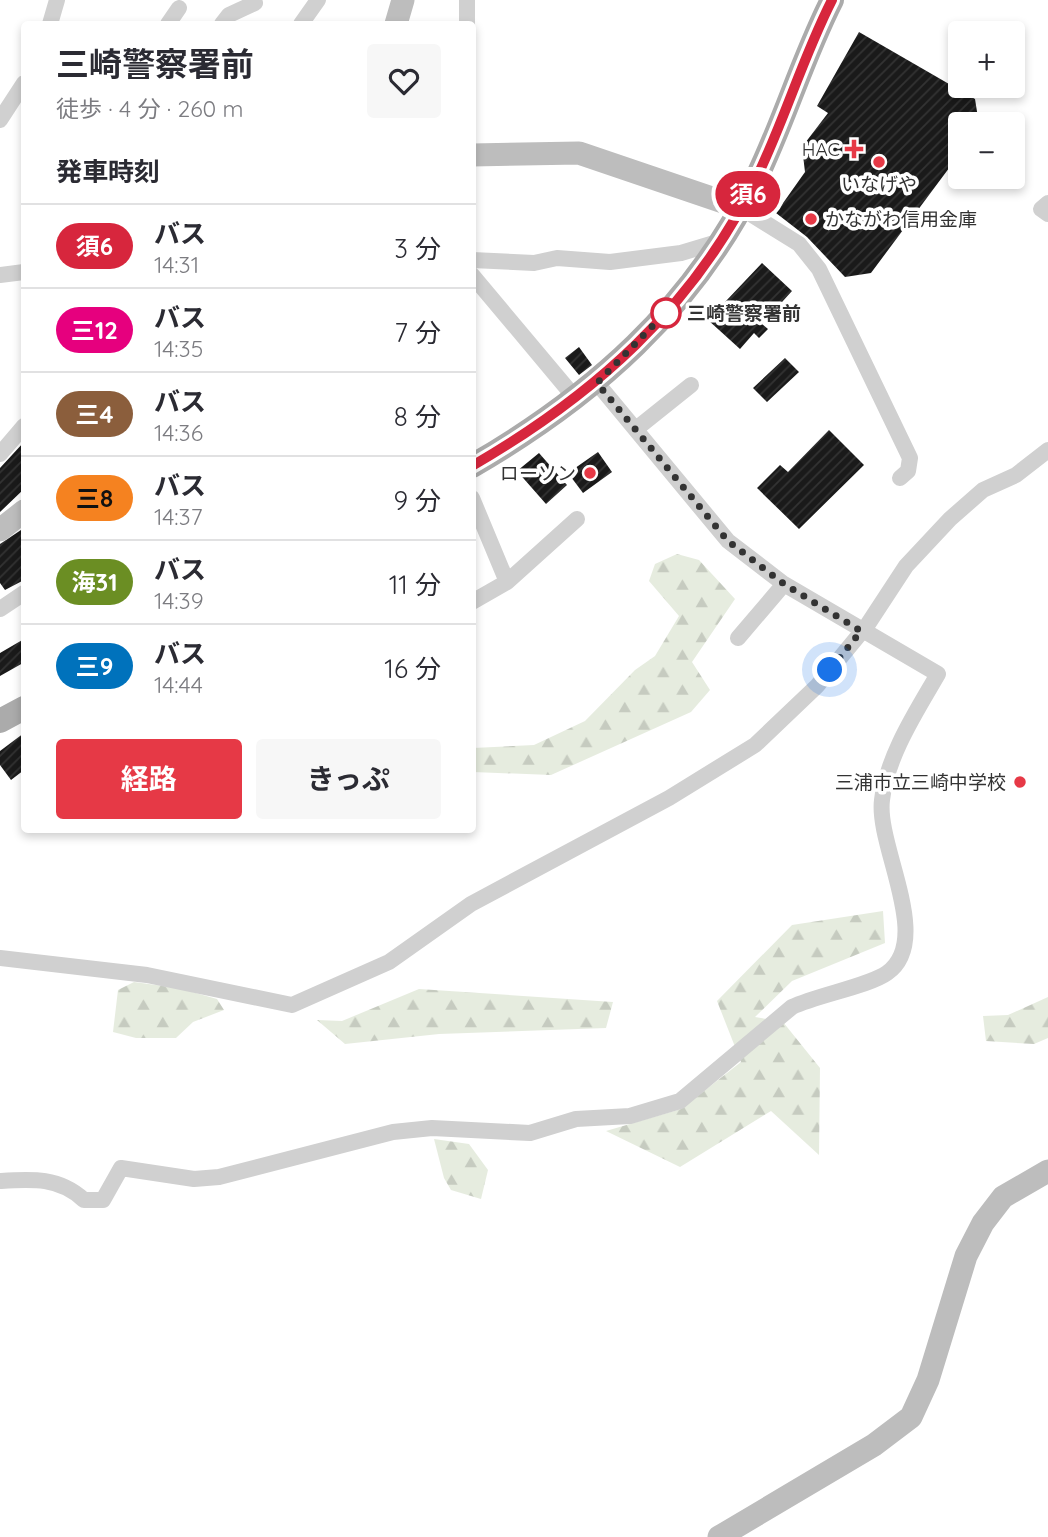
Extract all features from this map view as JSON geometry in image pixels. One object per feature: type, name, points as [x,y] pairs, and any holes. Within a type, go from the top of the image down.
[{"type":"main road","points":[[476,464],[517,441],[597,383],[648,333],[721,241],[766,159],[803,58],[832,0]]},
{"type":"main road","points":[[0,721],[21,710]]},
{"type":"street","points":[[51,21],[57,0]]},
{"type":"street","points":[[303,21],[318,0]]},
{"type":"street","points":[[397,21],[403,0]]},
{"type":"street","points":[[467,0],[467,21]]},
{"type":"street","points":[[224,21],[245,4]]},
{"type":"street","points":[[171,21],[179,8]]},
{"type":"street","points":[[0,120],[21,88]]},
{"type":"street","points":[[476,155],[579,153],[741,208],[799,244],[820,269],[910,458],[908,471],[900,478]]},
{"type":"street","points":[[1048,203],[1041,209],[1048,214]]},
{"type":"street","points":[[476,260],[534,263],[557,258],[610,262],[681,253],[721,241]]},
{"type":"street","points":[[0,275],[21,272]]},
{"type":"street","points":[[476,280],[576,399]]},
{"type":"street","points":[[0,1181],[35,1179],[55,1182],[72,1190],[84,1200],[103,1200],[121,1168],[194,1179],[219,1177],[393,1132],[432,1128],[530,1133],[576,1119],[630,1116],[680,1101],[792,1007],[812,997],[886,975],[900,960],[905,938],[881,803],[899,746],[938,674],[784,584],[728,541],[597,383]]},
{"type":"street","points":[[636,429],[691,384]]},
{"type":"street","points":[[0,454],[21,430]]},
{"type":"street","points":[[0,958],[147,975],[292,1005],[320,995],[388,962],[471,904],[669,798],[755,745],[817,686],[861,631],[906,566],[950,519],[983,490],[1048,450]]},
{"type":"street","points":[[476,508],[507,582]]},
{"type":"street","points":[[0,530],[21,513]]},
{"type":"street","points":[[476,599],[507,582],[578,519]]},
{"type":"street","points":[[738,638],[784,584]]},
{"type":"street","points":[[0,609],[21,595]]},
{"type":"street","points":[[719,1537],[874,1445],[911,1418],[928,1380],[966,1256],[983,1223],[1003,1198],[1048,1171]]},
{"type":"green space","points":[[677,554],[699,560],[735,599],[692,662],[710,690],[691,712],[551,775],[476,772],[476,748],[534,745],[585,721],[635,670],[655,656],[679,616],[649,581],[655,564]]},
{"type":"green space","points":[[883,911],[885,943],[792,981],[755,1017],[783,1022],[820,1068],[819,1155],[771,1111],[680,1167],[606,1131],[681,1109],[741,1062],[717,1001],[792,925]]},
{"type":"green space","points":[[134,982],[178,988],[217,999],[224,1010],[193,1022],[176,1038],[136,1038],[113,1032],[118,990]]},
{"type":"green space","points":[[419,989],[613,1002],[606,1028],[439,1034],[345,1044],[317,1020],[342,1021]]},
{"type":"green space","points":[[1048,997],[1048,1038],[1034,1044],[986,1041],[983,1016],[1008,1015]]},
{"type":"green space","points":[[434,1139],[469,1144],[488,1170],[481,1199],[451,1190],[444,1178]]},
{"type":"building","name":"いなげや","points":[[859,32],[948,83],[948,98],[975,99],[977,112],[948,112],[948,169],[871,273],[845,277],[807,237],[776,213],[805,172],[802,147],[828,113],[817,106]]},
{"type":"building","points":[[762,263],[792,291],[762,324],[768,329],[759,338],[754,333],[740,349],[708,320]]},
{"type":"building","points":[[579,347],[592,365],[579,375],[565,358]]},
{"type":"building","points":[[785,358],[799,372],[767,402],[753,388]]},
{"type":"building","points":[[829,430],[864,465],[799,529],[757,488],[780,465],[788,472]]},
{"type":"building","points":[[21,445],[21,492],[0,512],[0,468]]},
{"type":"building","name":"ローソン","points":[[598,452],[612,472],[583,493],[568,473]]},
{"type":"building","points":[[539,453],[567,485],[546,504],[517,471]]},
{"type":"building","points":[[21,530],[21,582],[5,590],[0,583],[0,544]]},
{"type":"building","points":[[21,641],[21,664],[0,676],[0,653]]},
{"type":"building","points":[[21,735],[21,772],[11,780],[0,765],[0,751]]},
{"type":"bus line","name":"須6","points":[[476,464],[517,441],[597,383],[648,333],[713,254],[766,159],[803,58],[832,0]]},
{"type":"place","name":"HAC","points":[[854,149]]},
{"type":"place","name":"いなげや","points":[[879,162]]},
{"type":"place","name":"かながわ信用金庫","points":[[811,219]]},
{"type":"place","name":"三崎警察署前","points":[[666,313]]},
{"type":"place","name":"ローソン","points":[[590,473]]},
{"type":"place","name":"三浦市立三崎中学校","points":[[1020,782]]},
{"type":"route","points":[[666,313],[672,306],[597,383],[728,541],[784,584],[861,631],[830,670]]}]
